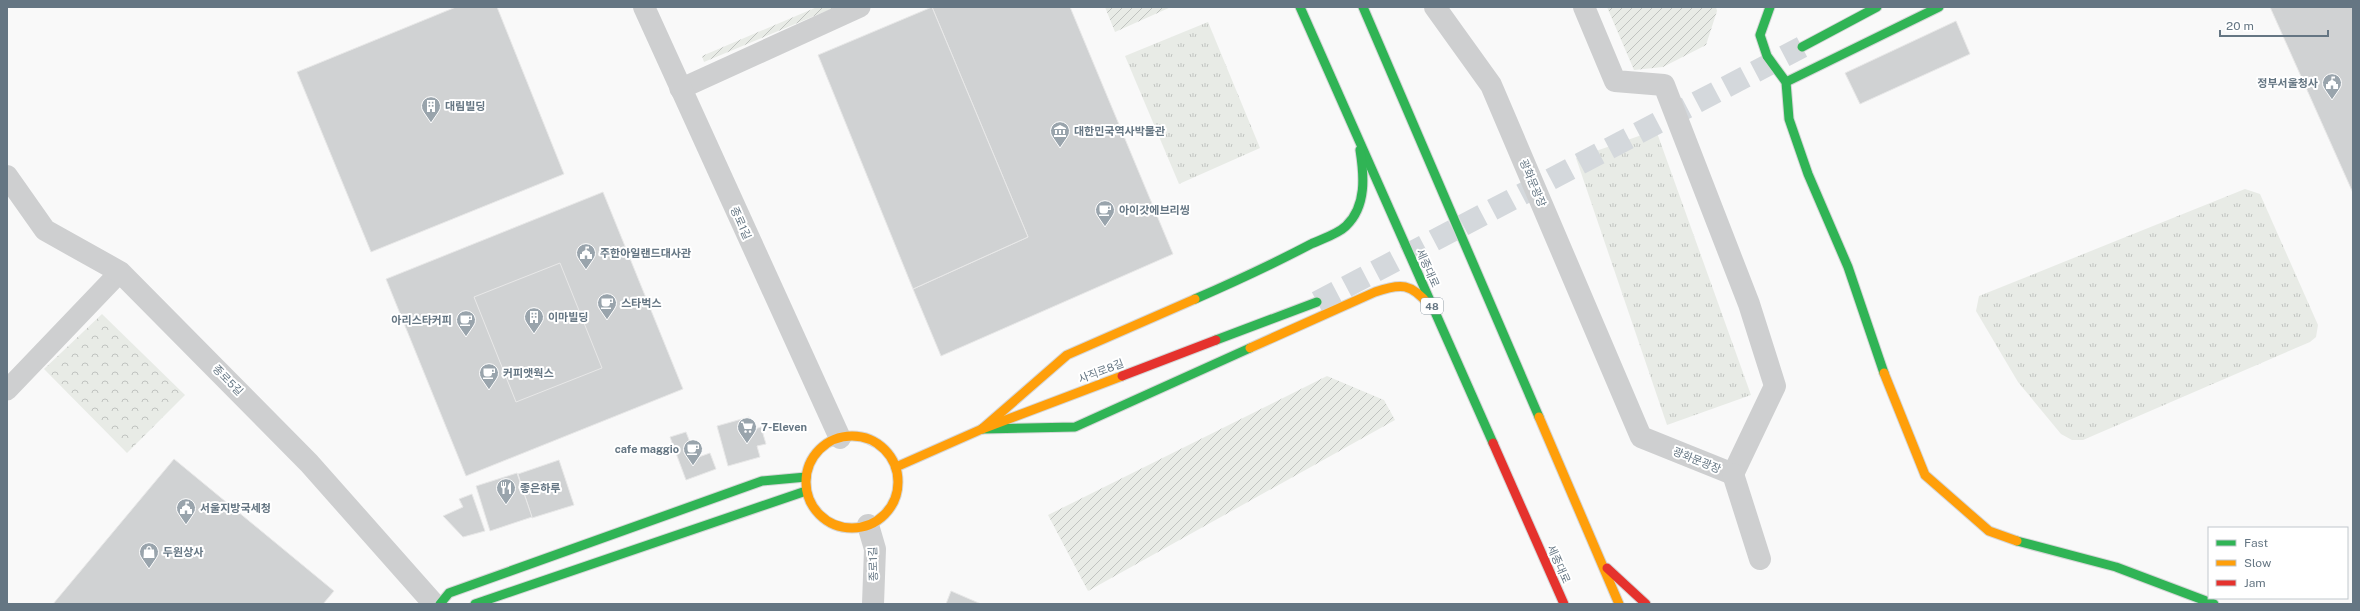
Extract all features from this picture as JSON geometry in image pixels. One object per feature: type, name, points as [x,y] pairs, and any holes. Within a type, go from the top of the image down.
[{"type":"street","name":"종로1길","points":[[644,7],[840,438]]},
{"type":"street","name":"세종대로","points":[[1300,7],[1564,604]]},
{"type":"street","points":[[1363,7],[1619,604]]},
{"type":"street","name":"광화문광장","points":[[1435,7],[1491,85],[1641,437],[1733,474],[1775,386],[1751,311],[1664,85],[1616,81],[1584,7]]},
{"type":"street","points":[[1770,7],[1760,35],[1767,56],[1786,82],[1789,119],[1808,174],[1848,266],[1875,352],[1924,475],[1989,531],[2029,545],[2116,567],[2214,604]]},
{"type":"street","points":[[1802,47],[1877,7]]},
{"type":"street","points":[[1786,82],[1939,7]]},
{"type":"street","points":[[982,429],[1067,355],[1253,274],[1346,226],[1355,215],[1361,201],[1365,176],[1356,135]]},
{"type":"street","name":"종로5길","points":[[7,176],[45,230],[120,272],[309,463],[434,604]]},
{"type":"street","points":[[982,429],[1075,427],[1375,292],[1396,285],[1410,286],[1422,295],[1435,313]]},
{"type":"street","name":"사직로8길","points":[[896,467],[982,429],[1317,302]]},
{"type":"street","points":[[853,436],[867,439],[879,445],[889,455],[896,467],[898,481],[893,502],[880,518],[868,526],[842,528],[829,523],[818,515],[806,491],[806,477],[809,464],[817,452],[827,443],[840,438],[853,436]]},
{"type":"street","points":[[1733,474],[1760,559]]},
{"type":"street","points":[[440,604],[449,593],[762,481],[806,477]]},
{"type":"street","points":[[475,604],[806,491]]},
{"type":"street","name":"종로1길","points":[[868,526],[875,549],[874,604]]},
{"type":"street","points":[[1600,561],[1646,604]]},
{"type":"lane","points":[[680,88],[860,7]]},
{"type":"lane","points":[[7,390],[120,272]]},
{"type":"green space","points":[[817,7],[836,7],[704,62],[702,56]]},
{"type":"green space","points":[[1105,7],[1171,7],[1115,32]]},
{"type":"green space","points":[[1607,7],[1716,7],[1717,11],[1706,45],[1663,67],[1634,70]]},
{"type":"green space","points":[[1208,22],[1260,148],[1179,184],[1125,56]]},
{"type":"green space","points":[[1656,130],[1751,395],[1667,425],[1576,158]]},
{"type":"green space","points":[[2245,189],[2260,194],[2318,325],[2316,337],[2310,342],[2083,440],[2072,440],[2061,434],[2018,382],[1976,311],[1979,296]]},
{"type":"green space","points":[[102,314],[185,395],[127,453],[44,369]]},
{"type":"green space","points":[[1327,376],[1384,400],[1395,420],[1088,591],[1048,515]]},
{"type":"building","name":"대림빌딩","points":[[456,7],[497,7],[564,174],[371,252],[297,72]]},
{"type":"building","name":"대한민국역사박물관","points":[[932,7],[1070,7],[1173,254],[941,356],[913,289],[1028,237]]},
{"type":"building","points":[[932,7],[1028,237],[913,289],[818,55]]},
{"type":"building","name":"정부서울청사","points":[[2270,7],[2353,7],[2353,193]]},
{"type":"building","points":[[1956,21],[1970,54],[1860,104],[1845,73]]},
{"type":"building","name":"이마빌딩","points":[[603,192],[683,389],[466,476],[386,279]]},
{"type":"building","points":[[560,263],[602,368],[516,402],[474,297]]},
{"type":"building","points":[[749,417],[752,430],[761,427],[766,444],[757,446],[760,457],[728,466],[717,426]]},
{"type":"building","points":[[686,432],[696,458],[710,453],[716,469],[686,480],[670,437]]},
{"type":"building","name":"서울지방국세청","points":[[174,459],[334,591],[323,604],[53,604]]},
{"type":"building","points":[[559,460],[574,505],[532,518],[518,474]]},
{"type":"building","points":[[517,473],[532,517],[490,531],[476,486]]},
{"type":"building","points":[[472,494],[485,531],[463,537],[443,516],[463,507],[459,499]]},
{"type":"building","points":[[951,591],[981,604],[946,604]]},
{"type":"tunnel","points":[[1317,302],[1802,47]]},
{"type":"traffic: fast","points":[[1300,7],[1493,443]]},
{"type":"traffic: fast","points":[[1363,7],[1539,417]]},
{"type":"traffic: fast","points":[[1770,7],[1760,35],[1767,56],[1786,82],[1789,119],[1808,174],[1848,267],[1884,373]]},
{"type":"traffic: fast","points":[[1802,47],[1877,7]]},
{"type":"traffic: fast","points":[[1786,82],[1939,7]]},
{"type":"traffic: fast","points":[[1195,299],[1253,273],[1343,229],[1353,218],[1361,200],[1363,180],[1360,150]]},
{"type":"traffic: fast","points":[[1216,340],[1317,302]]},
{"type":"traffic: fast","points":[[982,429],[1075,427],[1250,348]]},
{"type":"traffic: fast","points":[[440,604],[449,593],[762,481],[806,477]]},
{"type":"traffic: fast","points":[[475,604],[806,491]]},
{"type":"traffic: fast","points":[[2017,541],[2116,567],[2214,604]]},
{"type":"traffic: slow","points":[[1250,348],[1375,292],[1392,287],[1399,286],[1411,289],[1417,292],[1429,305]]},
{"type":"traffic: slow","points":[[982,429],[1067,355],[1195,299]]},
{"type":"traffic: slow","points":[[1884,373],[1925,475],[1989,531],[2017,541]]},
{"type":"traffic: slow","points":[[896,467],[982,429],[1122,376]]},
{"type":"traffic: slow","points":[[1539,417],[1619,604]]},
{"type":"traffic: slow","points":[[852,436],[870,440],[884,450],[894,464],[898,482],[894,500],[884,514],[870,524],[852,528],[834,524],[820,514],[810,500],[806,482],[810,464],[820,450],[834,440],[852,436]]},
{"type":"traffic: jam","points":[[1122,376],[1216,340]]},
{"type":"traffic: jam","points":[[1493,443],[1564,604]]},
{"type":"traffic: jam","points":[[1607,568],[1646,604]]},
{"type":"place","name":"정부서울청사","points":[[2332,100]]},
{"type":"place","name":"대림빌딩","points":[[431,123]]},
{"type":"place","name":"대한민국역사박물관","points":[[1060,148]]},
{"type":"place","name":"아이갓에브리씽","points":[[1105,227]]},
{"type":"place","name":"주한아일랜드대사관","points":[[586,270]]},
{"type":"place","name":"스타벅스","points":[[607,320]]},
{"type":"place","name":"이마빌딩","points":[[534,334]]},
{"type":"place","name":"아리스타커피","points":[[466,337]]},
{"type":"place","name":"커피앳웍스","points":[[489,390]]},
{"type":"place","name":"7-Eleven","points":[[747,444]]},
{"type":"place","name":"cafe maggio","points":[[693,466]]},
{"type":"place","name":"좋은하루","points":[[506,505]]},
{"type":"place","name":"서울지방국세청","points":[[186,525]]},
{"type":"place","name":"두원상사","points":[[149,569]]}]
